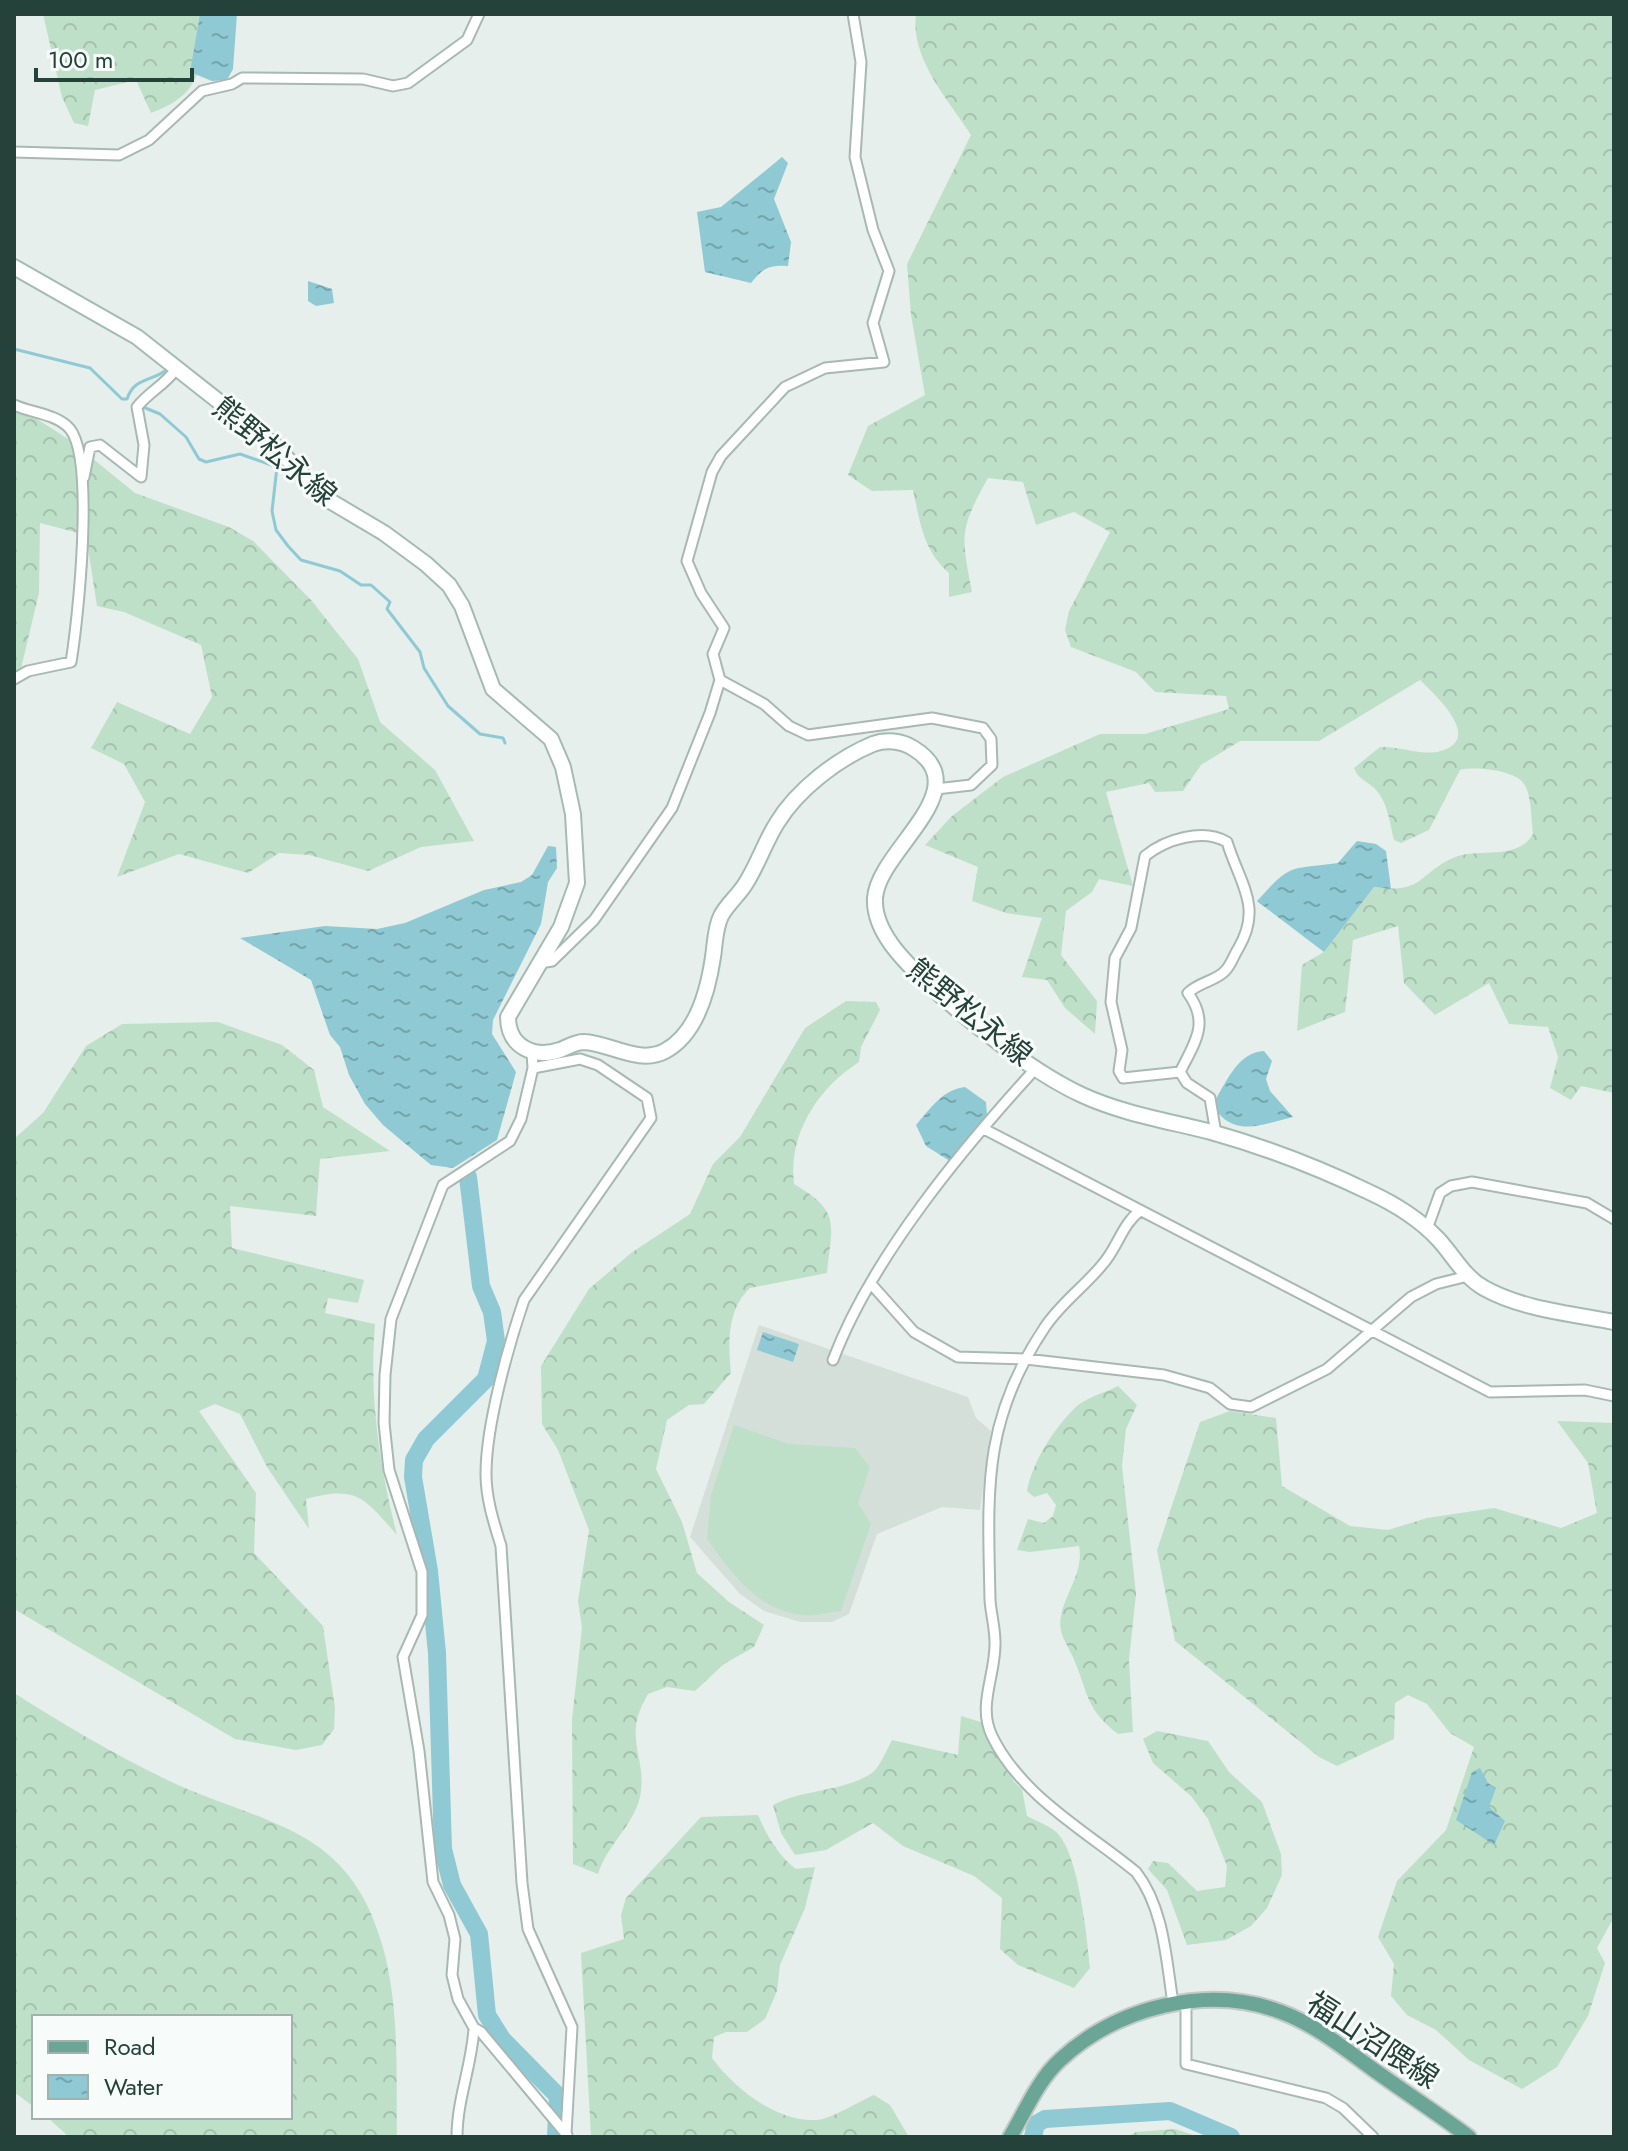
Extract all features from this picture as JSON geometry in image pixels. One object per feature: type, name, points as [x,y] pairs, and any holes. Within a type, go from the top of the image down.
[{"type":"main road","name":"熊野松永線","points":[[14,267],[137,337],[274,445],[325,498],[406,548],[449,585],[462,606],[493,689],[551,739],[563,767],[573,814],[577,883],[561,927],[508,1017],[508,1030],[533,1060]]},
{"type":"main road","points":[[533,1060],[581,1042],[629,1053],[661,1054],[681,1041],[692,1027],[710,978],[718,920],[746,883],[775,825],[794,798],[874,743],[904,743],[928,761],[936,789]]},
{"type":"main road","name":"熊野松永線","points":[[936,789],[925,817],[901,844],[880,877],[875,899],[878,922],[897,952],[926,982],[995,1039],[1080,1095],[1216,1134],[1341,1179],[1376,1195],[1427,1229],[1468,1276],[1485,1289],[1544,1308],[1614,1322]]},
{"type":"main road","name":"福山沼隈線","points":[[1010,2137],[1061,2059],[1139,2010],[1179,2003],[1223,2002],[1263,2007],[1300,2021],[1469,2137]]},
{"type":"street","points":[[14,152],[119,155],[149,140],[202,91],[232,84],[242,78],[363,79],[393,86],[408,83],[467,40],[479,14]]},
{"type":"street","points":[[539,963],[552,961],[594,920],[655,836],[672,808],[720,680],[713,654],[724,628],[701,593],[687,561],[712,472],[737,437],[785,387],[825,368],[884,362],[873,323],[889,271],[873,230],[855,157],[861,62],[853,14]]},
{"type":"street","points":[[80,484],[86,474],[90,447],[100,445],[141,477],[144,445],[137,407],[150,390],[165,384],[176,369]]},
{"type":"street","points":[[14,405],[38,415],[54,417],[71,430],[80,484],[81,598],[71,662],[28,671],[14,679]]},
{"type":"street","points":[[720,680],[764,704],[789,726],[808,735],[903,725],[932,718],[983,728],[991,739],[992,765],[971,785],[936,789]]},
{"type":"street","points":[[903,725],[904,743]]},
{"type":"street","points":[[1217,836],[1227,842],[1238,877],[1248,892],[1250,928],[1224,972],[1199,983],[1188,993],[1199,1009],[1201,1026],[1180,1072],[1123,1078],[1119,1071],[1122,1050],[1111,1002],[1115,958],[1131,928],[1145,856],[1176,839],[1217,836]]},
{"type":"street","points":[[580,1059],[598,1065],[647,1098],[651,1118],[524,1300],[489,1444],[486,1475],[490,1507],[501,1546],[522,1883],[528,1929],[572,2027],[565,2132],[481,2032],[474,2028],[458,1999],[452,1975],[455,1939],[431,1868],[419,1751],[403,1657],[422,1615],[422,1572],[389,1470],[384,1423],[391,1319],[443,1185],[510,1141],[521,1119],[533,1060],[580,1059]]},
{"type":"street","points":[[833,1360],[907,1226],[1037,1067]]},
{"type":"street","points":[[1180,1072],[1187,1083],[1210,1098],[1216,1134]]},
{"type":"street","points":[[984,1129],[1376,1330],[1490,1392],[1585,1390],[1614,1396]]},
{"type":"street","points":[[1427,1229],[1440,1193],[1451,1186],[1472,1182],[1587,1203],[1614,1219]]},
{"type":"street","points":[[1140,1211],[1132,1217],[1104,1264],[1046,1326],[1026,1359],[999,1424],[989,1475],[990,1600],[995,1641],[993,1671],[984,1707],[990,1733],[1021,1778],[1052,1807],[1136,1872],[1155,1900],[1179,2003],[1186,2064],[1326,2098],[1343,2108],[1373,2137]]},
{"type":"street","points":[[872,1285],[901,1320],[930,1343],[958,1357],[1026,1359],[1164,1375],[1210,1388],[1230,1404],[1251,1407],[1327,1369],[1411,1297],[1436,1284],[1468,1276]]},
{"type":"street","points":[[457,2137],[458,2106],[473,2047],[474,2028]]},
{"type":"shaded area","points":[[759,1325],[968,1397],[976,1418],[991,1431],[980,1510],[942,1507],[877,1534],[849,1614],[832,1622],[800,1622],[764,1611],[740,1594],[690,1537]]},
{"type":"green space","points":[[43,14],[208,14],[197,75],[182,97],[151,113],[136,80],[95,90],[88,126],[74,123],[62,97]]},
{"type":"green space","points":[[916,14],[1614,14],[1614,1093],[1581,1086],[1571,1100],[1550,1088],[1558,1057],[1548,1027],[1509,1024],[1489,983],[1435,1015],[1404,983],[1398,926],[1353,940],[1345,1012],[1297,1031],[1302,965],[1324,952],[1374,887],[1403,888],[1412,885],[1453,858],[1517,848],[1533,834],[1528,795],[1519,779],[1494,770],[1466,769],[1460,770],[1429,830],[1401,843],[1394,840],[1383,801],[1354,768],[1380,747],[1437,752],[1451,746],[1458,738],[1458,728],[1453,718],[1420,680],[1319,741],[1240,741],[1201,765],[1183,791],[1155,792],[1149,783],[1106,792],[1133,886],[1099,879],[1092,892],[1066,911],[1061,955],[1097,1001],[1095,1034],[1065,1008],[1047,980],[1022,977],[1042,918],[1006,913],[972,901],[978,867],[925,845],[952,816],[1003,777],[1100,734],[1145,734],[1229,709],[1226,696],[1155,692],[1136,672],[1071,647],[1065,630],[1069,611],[1110,532],[1074,512],[1036,525],[1023,482],[988,478],[972,510],[965,533],[972,592],[949,597],[949,573],[928,545],[913,490],[872,491],[848,475],[868,426],[925,395],[911,315],[907,264],[971,135],[925,62],[916,30]]},
{"type":"green space","points":[[14,409],[37,419],[71,441],[135,493],[229,527],[253,541],[311,600],[358,659],[380,722],[435,770],[474,841],[421,847],[368,871],[309,855],[279,853],[248,873],[179,854],[117,877],[145,802],[124,764],[91,748],[117,702],[190,734],[212,697],[201,645],[124,612],[97,606],[86,535],[40,523],[39,593],[19,677],[14,678]]},
{"type":"green space","points":[[846,1001],[876,1002],[880,1010],[861,1047],[859,1062],[831,1085],[809,1114],[801,1130],[793,1165],[794,1184],[820,1203],[830,1220],[827,1273],[750,1288],[742,1296],[731,1328],[731,1373],[704,1404],[689,1405],[667,1420],[656,1469],[682,1522],[697,1573],[729,1602],[764,1625],[754,1647],[724,1664],[695,1691],[667,1687],[648,1694],[636,1723],[642,1782],[640,1797],[632,1817],[607,1854],[598,1874],[573,1864],[572,1719],[582,1628],[578,1601],[589,1530],[558,1450],[542,1424],[541,1366],[589,1289],[631,1253],[690,1214],[713,1164],[740,1137],[805,1028]]},
{"type":"green space","points":[[218,1022],[282,1045],[314,1070],[323,1107],[390,1151],[320,1159],[316,1216],[230,1206],[232,1248],[364,1280],[358,1303],[328,1298],[325,1313],[375,1324],[373,1378],[377,1430],[397,1535],[367,1504],[349,1494],[306,1499],[309,1529],[267,1467],[240,1414],[215,1404],[199,1411],[256,1493],[254,1553],[323,1626],[335,1708],[334,1729],[322,1745],[296,1750],[235,1739],[14,1609],[14,1139],[43,1113],[86,1046],[122,1024]]},
{"type":"green space","points":[[1118,1386],[1137,1405],[1126,1429],[1122,1466],[1136,1594],[1129,1660],[1133,1732],[1118,1734],[1094,1709],[1061,1629],[1063,1607],[1079,1564],[1079,1546],[1030,1552],[1017,1550],[1028,1519],[1044,1523],[1053,1516],[1056,1505],[1047,1493],[1034,1497],[1027,1491],[1046,1445],[1078,1405]]},
{"type":"green space","points":[[1230,1411],[1276,1418],[1282,1486],[1350,1526],[1388,1530],[1427,1518],[1494,1508],[1561,1528],[1597,1513],[1588,1463],[1557,1421],[1614,1423],[1614,1917],[1597,1948],[1605,1963],[1588,2016],[1557,2067],[1522,2089],[1469,2060],[1436,2030],[1407,2015],[1391,1996],[1394,1964],[1378,1937],[1397,1881],[1446,1830],[1474,1747],[1450,1733],[1427,1704],[1408,1695],[1395,1703],[1394,1739],[1337,1766],[1319,1757],[1175,1641],[1157,1550],[1200,1422]]},
{"type":"green space","points":[[734,1425],[789,1444],[855,1448],[870,1467],[858,1503],[871,1524],[841,1611],[807,1615],[772,1606],[747,1588],[707,1539],[711,1495]]},
{"type":"green space","points":[[14,1693],[94,1742],[157,1775],[303,1837],[328,1854],[349,1876],[368,1906],[382,1944],[392,1991],[397,2137],[69,2137],[49,2119],[292,2119],[292,2015],[32,2015],[32,2106],[14,2092]]},
{"type":"green space","points":[[961,1716],[984,1723],[1014,1782],[1022,1789],[1027,1816],[1056,1832],[1066,1846],[1081,1898],[1090,1968],[1074,1988],[1018,1965],[1000,1949],[1002,1898],[974,1876],[903,1846],[873,1823],[826,1850],[795,1855],[781,1833],[773,1805],[849,1784],[872,1773],[892,1740],[958,1755]]},
{"type":"green space","points":[[1157,1731],[1208,1741],[1229,1772],[1262,1802],[1281,1854],[1282,1875],[1267,1908],[1251,1926],[1226,1940],[1187,1945],[1167,1890],[1148,1869],[1153,1861],[1168,1863],[1197,1891],[1225,1887],[1227,1866],[1208,1819],[1191,1796],[1153,1763],[1143,1739]]},
{"type":"green space","points":[[758,1815],[774,1845],[790,1864],[796,1869],[815,1867],[805,1908],[780,1965],[777,1991],[765,2019],[747,2032],[726,2032],[714,2037],[712,2058],[732,2081],[757,2101],[801,2119],[829,2117],[874,2095],[890,2105],[909,2137],[591,2137],[581,1953],[624,1939],[621,1915],[626,1898],[701,1817]]},
{"type":"green space","points":[[1175,2129],[1199,2137],[1127,2137],[1136,2132]]},
{"type":"water","points":[[200,14],[237,14],[233,69],[227,80],[212,81],[190,72]]},
{"type":"water","points":[[782,157],[788,163],[774,199],[791,242],[788,266],[767,268],[751,283],[705,272],[697,212],[721,207]]},
{"type":"water","points":[[308,281],[332,289],[334,303],[316,306],[308,301]]},
{"type":"water","points":[[1357,841],[1376,844],[1386,851],[1391,889],[1374,887],[1324,952],[1257,901],[1292,870],[1338,863]]},
{"type":"water","points":[[548,846],[556,847],[557,868],[548,882],[541,924],[493,1020],[492,1034],[516,1072],[497,1140],[453,1168],[431,1165],[383,1125],[365,1104],[349,1075],[340,1047],[330,1035],[311,980],[240,938],[325,926],[377,929],[405,923],[484,890],[521,882],[532,875]]},
{"type":"water","points":[[1264,1051],[1272,1061],[1266,1079],[1270,1091],[1293,1117],[1263,1125],[1235,1125],[1218,1113],[1216,1099],[1241,1062]]},
{"type":"water","points":[[965,1087],[986,1102],[987,1115],[953,1163],[926,1146],[916,1125],[943,1096]]},
{"type":"water","points":[[763,1332],[799,1344],[793,1362],[757,1350]]},
{"type":"water","points":[[1480,1768],[1488,1783],[1496,1788],[1489,1807],[1505,1821],[1494,1845],[1456,1820],[1472,1772]]},
{"type":"waterway","points":[[14,349],[90,368],[122,399],[127,399],[138,384],[165,371]]},
{"type":"waterway","points":[[143,407],[160,414],[186,437],[199,459],[206,462],[240,454],[277,467],[272,511],[276,530],[288,546],[301,560],[340,571],[361,585],[371,585],[390,602],[387,609],[420,652],[424,668],[448,706],[480,734],[503,738],[505,743]]},
{"type":"waterway","points":[[468,1177],[481,1286],[492,1312],[496,1341],[486,1379],[426,1439],[414,1460],[413,1477],[429,1571],[437,1653],[443,1849],[452,1885],[479,1934],[487,2015],[502,2039],[558,2096],[556,2137]]},
{"type":"waterway","points":[[1033,2137],[1036,2124],[1045,2119],[1170,2111],[1231,2137]]}]
